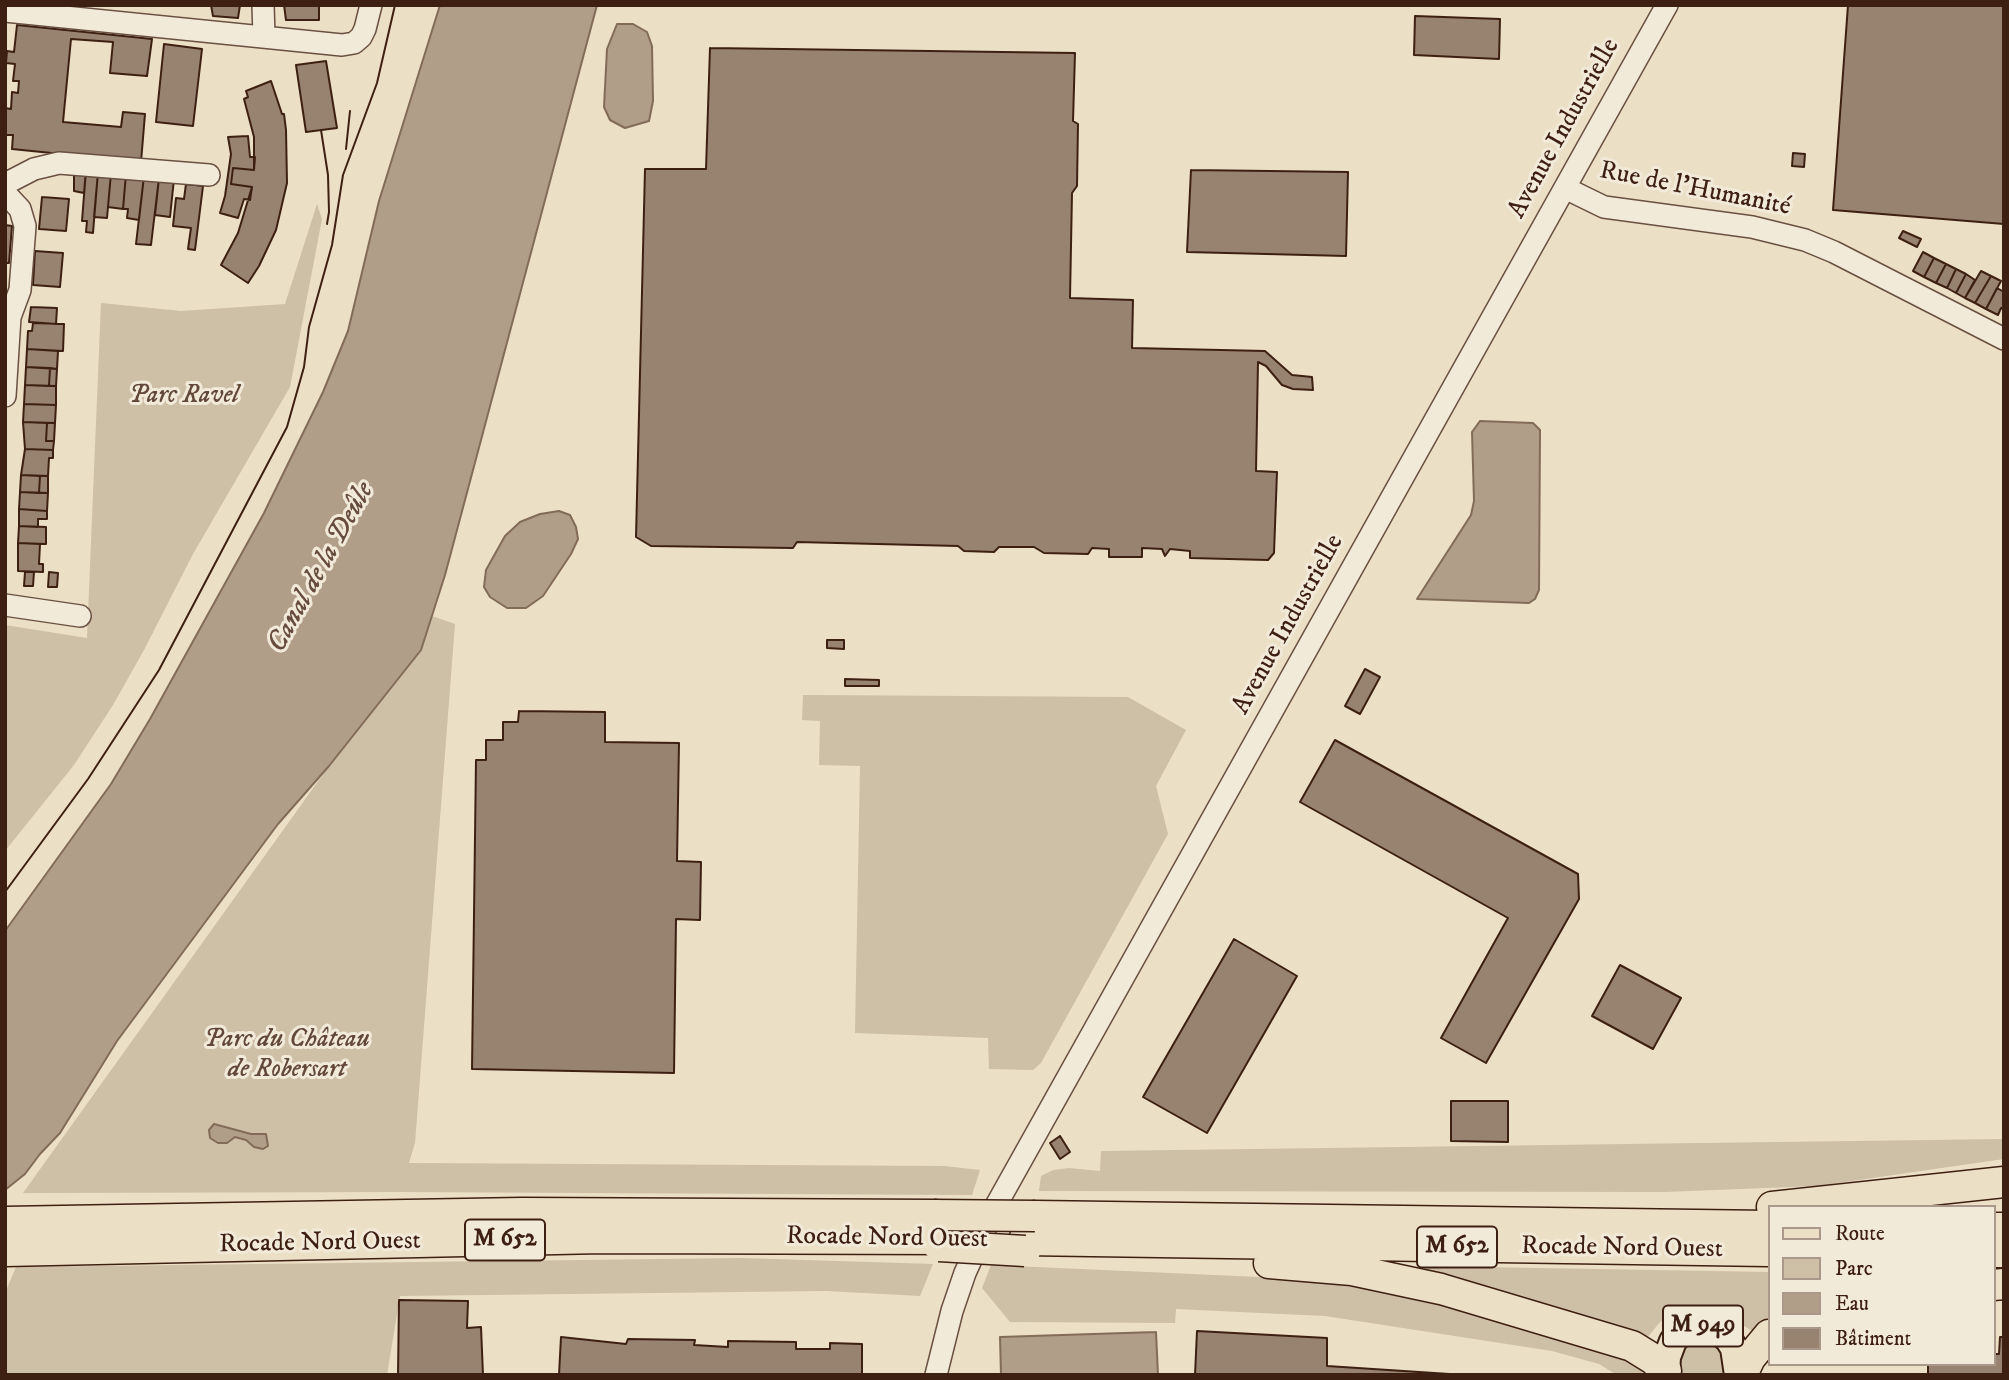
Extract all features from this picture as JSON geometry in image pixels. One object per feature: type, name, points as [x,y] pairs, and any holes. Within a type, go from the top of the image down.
[{"type":"highway","points":[[1789,1205],[2004,1182]]},
{"type":"highway","points":[[1572,1224],[1626,1213],[1768,1207]]},
{"type":"highway","name":"Rocade Nord Ouest","points":[[5,1222],[651,1212],[935,1233],[1768,1251]]},
{"type":"highway","name":"Rocade Nord Ouest","points":[[1028,1236],[1572,1224],[1768,1226]]},
{"type":"highway","name":"Rocade Nord Ouest","points":[[5,1251],[562,1238],[846,1239],[935,1233]]},
{"type":"highway","points":[[1028,1236],[1378,1275],[1441,1289],[1620,1342],[1644,1352],[1666,1373]]},
{"type":"highway","points":[[1740,1375],[1749,1358],[1768,1336]]},
{"type":"main road","name":"M 949","points":[[1666,1373],[1673,1341],[1683,1330],[1700,1325],[1718,1330],[1730,1340],[1740,1375]]},
{"type":"street","points":[[264,5],[264,36]]},
{"type":"street","points":[[5,11],[342,45],[358,40],[365,29],[371,5]]},
{"type":"street","name":"Avenue Industrielle","points":[[936,1375],[952,1311],[965,1273],[993,1209],[1667,5]]},
{"type":"street","points":[[5,184],[34,169],[59,163],[209,175]]},
{"type":"street","name":"Rue de l'Humanité","points":[[1565,188],[1604,206],[1752,227],[1805,240],[1846,258],[2004,339]]},
{"type":"street","points":[[5,193],[20,209],[25,226],[20,290],[8,320],[5,396]]},
{"type":"street","points":[[5,605],[80,616]]},
{"type":"green space","name":"Parc Ravel","points":[[317,204],[322,219],[290,387],[193,554],[113,705],[74,765],[5,851],[5,625],[87,638],[101,303],[181,311],[285,304]]},
{"type":"green space","name":"Parc du Château de Robersart","points":[[432,616],[455,624],[415,1143],[409,1163],[944,1166],[980,1170],[972,1195],[23,1193],[329,766],[421,650]]},
{"type":"green space","points":[[803,695],[1128,697],[1186,730],[1156,786],[1168,834],[1041,1063],[1033,1070],[989,1069],[988,1038],[855,1033],[860,766],[819,765],[820,721],[802,720]]},
{"type":"green space","points":[[2004,1139],[2004,1159],[1817,1186],[1665,1192],[1039,1191],[1041,1176],[1053,1170],[1069,1168],[1100,1171],[1101,1151]]},
{"type":"green space","points":[[742,1258],[933,1264],[920,1296],[826,1291],[400,1296],[387,1375],[5,1375],[5,1293],[16,1267]]},
{"type":"green space","points":[[991,1265],[1304,1279],[1398,1291],[1610,1352],[1642,1371],[1643,1375],[1617,1375],[1599,1364],[1552,1351],[1325,1316],[1176,1309],[1175,1323],[1010,1322],[982,1288]]},
{"type":"green space","points":[[1422,1266],[1768,1272],[1768,1318],[1752,1331],[1723,1312],[1700,1306],[1681,1309],[1660,1322],[1647,1338],[1436,1275]]},
{"type":"green space","points":[[1692,1337],[1721,1341],[1730,1375],[1676,1375],[1678,1355]]},
{"type":"water","name":"Canal de la Deûle","points":[[440,5],[597,5],[445,575],[421,650],[329,766],[278,824],[117,1041],[60,1133],[25,1174],[5,1190],[5,931],[111,784],[150,719],[264,513],[323,392],[348,331],[379,201]]},
{"type":"water","points":[[617,24],[633,24],[647,32],[652,46],[653,101],[649,121],[625,128],[610,120],[604,107],[607,49]]},
{"type":"water","points":[[1480,421],[1533,423],[1540,430],[1539,590],[1535,599],[1529,603],[1417,599],[1471,515],[1474,501],[1472,432]]},
{"type":"water","points":[[559,511],[570,515],[578,539],[543,596],[526,608],[507,608],[490,597],[484,587],[486,570],[505,536],[520,522],[540,514]]},
{"type":"water","points":[[214,1124],[251,1134],[266,1134],[268,1146],[263,1149],[254,1147],[246,1140],[235,1137],[227,1143],[218,1143],[210,1138],[209,1130]]},
{"type":"water","points":[[1156,1332],[1158,1375],[1001,1375],[1000,1337]]},
{"type":"building","points":[[211,5],[240,5],[238,18],[213,16]]},
{"type":"building","points":[[284,5],[319,5],[319,20],[286,20]]},
{"type":"building","points":[[1848,5],[2004,5],[2004,224],[1833,210]]},
{"type":"building","points":[[1415,16],[1500,19],[1499,59],[1414,55]]},
{"type":"building","points":[[17,25],[152,39],[147,76],[110,73],[113,42],[71,39],[63,122],[121,127],[123,112],[145,114],[141,162],[12,149],[13,135],[5,135],[5,108],[11,109],[12,92],[18,93],[19,81],[13,81],[15,64],[6,63],[7,51],[14,52]]},
{"type":"building","points":[[164,44],[202,49],[193,126],[156,122]]},
{"type":"building","points":[[710,48],[1075,53],[1073,121],[1078,124],[1077,186],[1072,193],[1070,298],[1133,300],[1132,348],[1265,351],[1292,375],[1312,377],[1313,390],[1293,389],[1282,385],[1266,366],[1258,362],[1256,471],[1277,472],[1274,553],[1268,560],[1190,558],[1190,551],[1170,549],[1165,556],[1162,549],[1142,548],[1142,557],[1109,557],[1109,549],[1092,548],[1088,554],[1044,553],[1034,547],[999,547],[994,552],[964,551],[958,546],[797,542],[793,548],[651,546],[636,537],[645,169],[706,169]]},
{"type":"building","points":[[326,61],[337,128],[306,132],[296,65]]},
{"type":"building","points":[[271,81],[284,114],[287,183],[276,230],[248,283],[221,265],[238,233],[252,187],[231,184],[233,168],[254,170],[254,137],[244,99],[248,97],[246,91]]},
{"type":"building","points":[[248,136],[250,157],[255,157],[254,170],[233,168],[231,184],[252,187],[250,200],[244,199],[238,218],[220,213],[231,154],[228,137]]},
{"type":"building","points":[[1793,153],[1805,154],[1804,167],[1792,166]]},
{"type":"building","points":[[74,169],[86,170],[84,193],[74,191]]},
{"type":"building","points":[[86,170],[98,172],[93,233],[86,232],[87,221],[82,221]]},
{"type":"building","points":[[1191,170],[1348,172],[1346,256],[1187,252]]},
{"type":"building","points":[[98,172],[111,173],[107,218],[94,217]]},
{"type":"building","points":[[111,173],[126,174],[123,209],[108,207]]},
{"type":"building","points":[[126,174],[144,176],[139,220],[127,218],[128,209],[123,209]]},
{"type":"building","points":[[144,176],[159,178],[151,245],[136,244]]},
{"type":"building","points":[[159,178],[174,179],[170,217],[155,215]]},
{"type":"building","points":[[186,184],[203,186],[195,250],[188,249],[191,228],[173,226],[176,198],[184,199]]},
{"type":"building","points":[[42,197],[69,199],[66,231],[39,229]]},
{"type":"building","points":[[5,225],[12,226],[9,263],[5,263]]},
{"type":"building","points":[[1903,231],[1921,239],[1917,247],[1899,238]]},
{"type":"building","points":[[35,251],[63,253],[60,287],[33,285]]},
{"type":"building","points":[[1923,252],[1934,258],[1924,277],[1913,271]]},
{"type":"building","points":[[1934,258],[1946,264],[1936,283],[1924,277]]},
{"type":"building","points":[[1946,264],[1956,269],[1947,288],[1936,283]]},
{"type":"building","points":[[1956,269],[1966,274],[1956,293],[1947,288]]},
{"type":"building","points":[[1981,271],[1991,276],[1975,303],[1965,298]]},
{"type":"building","points":[[1966,274],[1975,280],[1965,298],[1956,293]]},
{"type":"building","points":[[1991,276],[2001,281],[1986,309],[1975,303]]},
{"type":"building","points":[[1997,288],[2004,292],[2004,309],[2001,308],[1998,315],[1986,309]]},
{"type":"building","points":[[31,307],[57,308],[56,324],[29,322]]},
{"type":"building","points":[[33,323],[64,324],[63,351],[27,349],[28,331],[32,331]]},
{"type":"building","points":[[27,349],[58,351],[57,369],[26,367]]},
{"type":"building","points":[[26,367],[50,368],[49,386],[25,385]]},
{"type":"building","points":[[50,368],[57,369],[56,386],[49,386]]},
{"type":"building","points":[[25,385],[56,386],[56,405],[24,404]]},
{"type":"building","points":[[24,404],[56,405],[55,423],[23,422]]},
{"type":"building","points":[[23,422],[47,423],[46,441],[54,441],[53,450],[25,449]]},
{"type":"building","points":[[47,423],[55,423],[54,441],[46,441]]},
{"type":"building","points":[[25,449],[53,450],[53,458],[49,458],[48,476],[21,475]]},
{"type":"building","points":[[21,475],[40,476],[39,493],[20,492]]},
{"type":"building","points":[[40,476],[48,476],[48,493],[39,493]]},
{"type":"building","points":[[20,492],[48,493],[47,511],[19,509]]},
{"type":"building","points":[[19,509],[47,511],[47,519],[38,519],[38,527],[19,526]]},
{"type":"building","points":[[19,526],[46,527],[46,544],[18,543]]},
{"type":"building","points":[[18,543],[40,544],[39,564],[43,564],[43,572],[18,571]]},
{"type":"building","points":[[25,572],[34,572],[33,586],[24,586]]},
{"type":"building","points":[[49,572],[58,573],[57,587],[48,587]]},
{"type":"building","points":[[827,640],[844,640],[844,649],[827,648]]},
{"type":"building","points":[[1365,669],[1380,677],[1360,714],[1345,706]]},
{"type":"building","points":[[845,679],[879,680],[879,686],[845,686]]},
{"type":"building","points":[[519,711],[605,712],[605,742],[679,743],[677,861],[701,862],[700,920],[676,919],[674,1073],[472,1069],[476,760],[486,760],[486,740],[503,740],[503,722],[518,722]]},
{"type":"building","points":[[1335,740],[1578,874],[1579,899],[1486,1063],[1441,1038],[1508,918],[1300,802]]},
{"type":"building","points":[[1234,939],[1297,976],[1207,1133],[1143,1097]]},
{"type":"building","points":[[1620,965],[1681,998],[1653,1049],[1592,1016]]},
{"type":"building","points":[[1451,1101],[1508,1101],[1508,1142],[1451,1141]]},
{"type":"building","points":[[1060,1136],[1070,1152],[1060,1159],[1050,1143]]},
{"type":"building","points":[[399,1300],[468,1301],[467,1328],[481,1327],[483,1375],[398,1375]]},
{"type":"building","points":[[1197,1331],[1327,1338],[1327,1366],[1465,1375],[1195,1375]]},
{"type":"building","points":[[561,1337],[626,1344],[628,1339],[695,1340],[694,1345],[728,1347],[728,1341],[796,1342],[796,1349],[830,1349],[830,1343],[862,1344],[862,1375],[559,1375]]},
{"type":"building","points":[[2000,1337],[2004,1337],[2004,1375],[1928,1375],[1928,1366],[1995,1366],[1995,1354],[1999,1354]]},
{"type":"tram line","points":[[5,892],[88,779],[159,670],[287,427],[304,367],[309,327],[332,245],[343,175],[377,83],[395,5]]},
{"type":"tram line","points":[[346,149],[350,111]]},
{"type":"tram line","points":[[321,130],[328,175],[327,224]]}]
